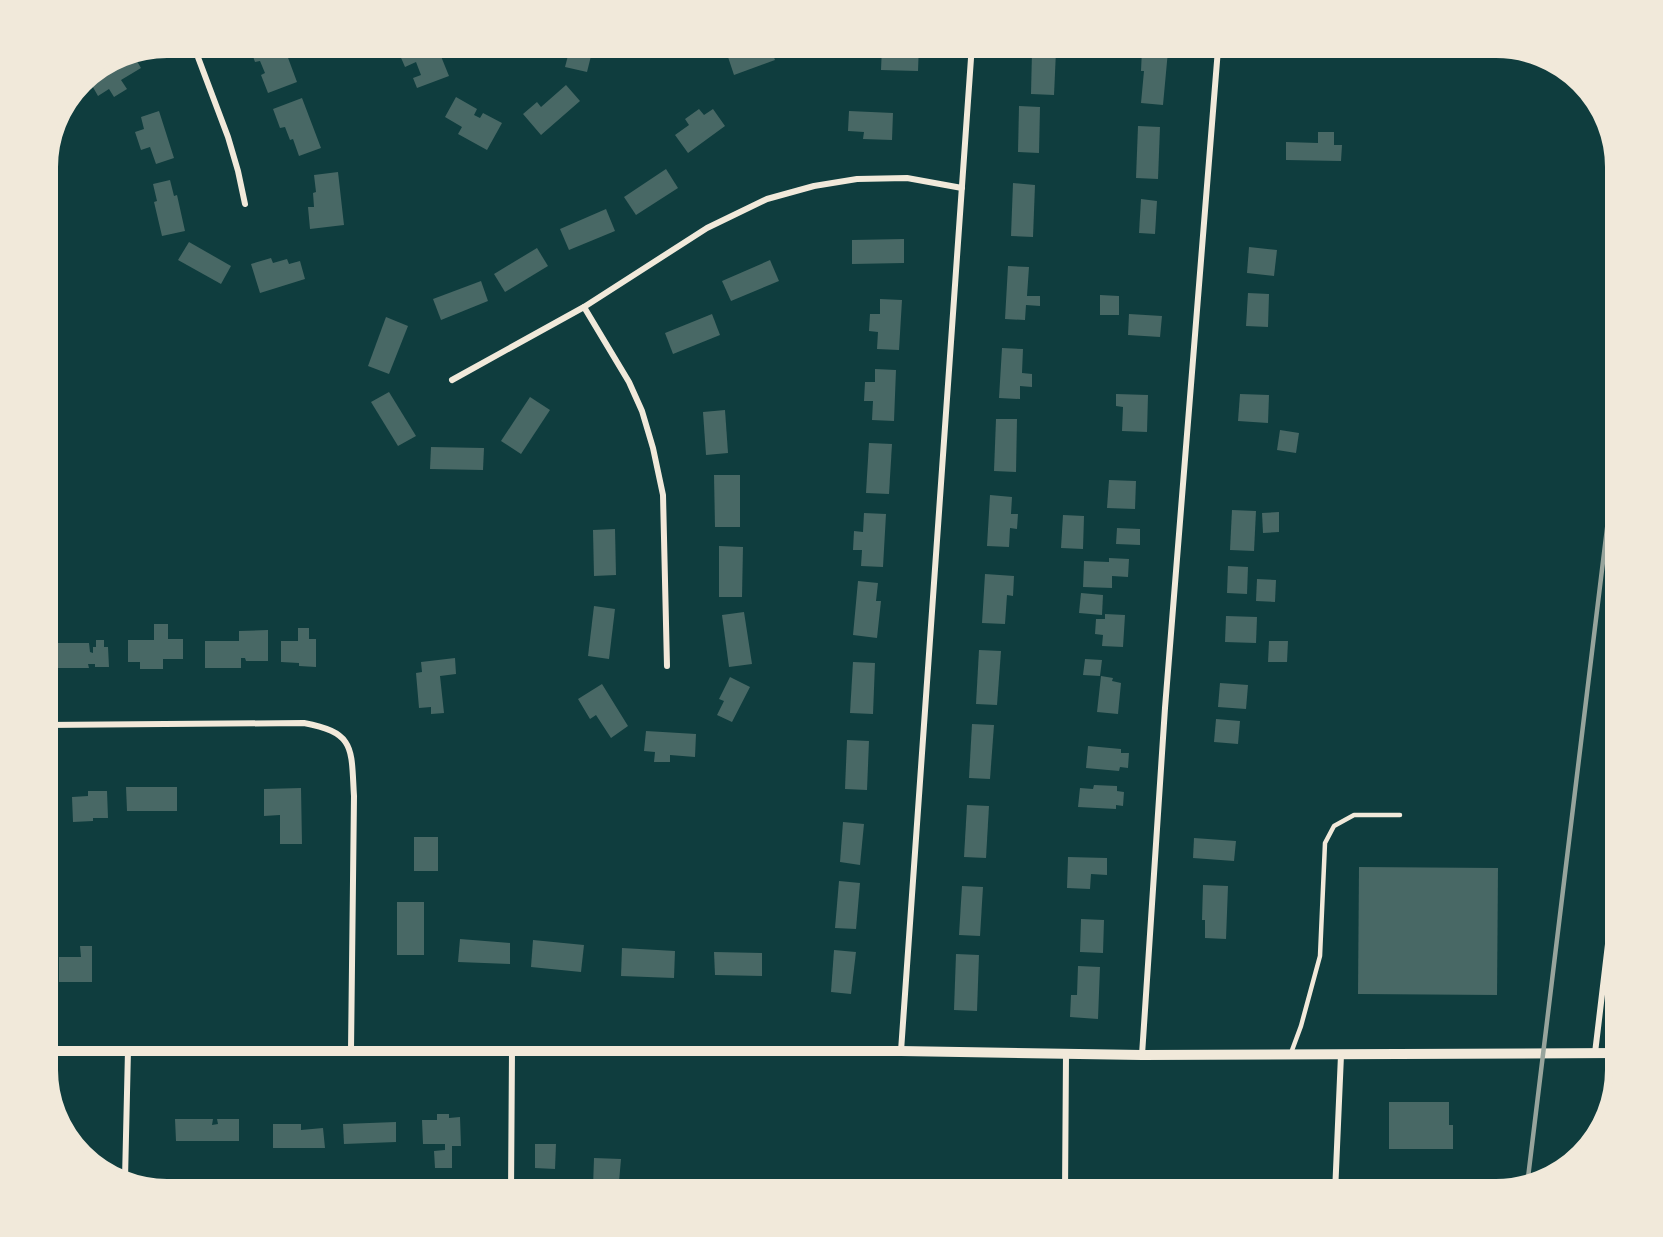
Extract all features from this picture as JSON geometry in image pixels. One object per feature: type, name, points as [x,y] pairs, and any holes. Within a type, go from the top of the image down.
[{"type":"street","points":[[197,54],[228,134],[245,204]]},
{"type":"street","points":[[901,1051],[971,54]]},
{"type":"street","points":[[1142,1055],[1164,720],[1216,54]]},
{"type":"street","points":[[452,380],[584,307],[707,228],[767,199],[814,186],[857,180],[907,178],[962,188]]},
{"type":"street","points":[[584,307],[629,382],[648,427],[656,460],[663,495],[667,666]]},
{"type":"street","points":[[54,725],[304,723],[324,727],[342,736],[352,755],[354,796],[351,1050]]},
{"type":"street","points":[[1595,1053],[1609,940]]},
{"type":"street","points":[[125,1174],[128,1050]]},
{"type":"street","points":[[511,1183],[512,1050]]},
{"type":"street","points":[[54,1051],[901,1051],[1066,1055],[1609,1053]]},
{"type":"street","points":[[1065,1183],[1066,1055]]},
{"type":"street","points":[[1335,1183],[1341,1055]]},
{"type":"lane","points":[[1291,1055],[1320,956],[1325,843],[1334,826],[1354,815],[1400,814]]},
{"type":"building","points":[[252,54],[287,54],[297,82],[268,93],[261,75],[265,73],[260,61],[255,62]]},
{"type":"building","points":[[399,54],[440,54],[449,76],[417,88],[413,78],[421,75],[416,62],[405,67]]},
{"type":"building","points":[[568,54],[592,54],[587,72],[565,67]]},
{"type":"building","points":[[727,54],[773,54],[775,60],[734,75]]},
{"type":"building","points":[[882,54],[919,54],[918,71],[881,70]]},
{"type":"building","points":[[1032,54],[1056,54],[1054,95],[1031,94]]},
{"type":"building","points":[[1142,54],[1168,54],[1163,105],[1141,103],[1144,71],[1141,71]]},
{"type":"building","points":[[136,59],[141,68],[121,80],[127,89],[114,97],[109,89],[98,96],[92,82],[117,66]]},
{"type":"building","points":[[566,85],[580,101],[541,135],[523,114],[537,102],[541,107]]},
{"type":"building","points":[[456,97],[477,109],[474,115],[480,118],[483,113],[502,123],[487,150],[458,134],[462,127],[445,117]]},
{"type":"building","points":[[302,98],[321,148],[299,156],[293,139],[290,140],[285,127],[280,128],[273,109]]},
{"type":"building","points":[[1019,106],[1040,107],[1039,153],[1018,152]]},
{"type":"building","points":[[699,109],[704,115],[713,109],[725,126],[688,153],[675,135],[689,125],[685,119]]},
{"type":"building","points":[[159,111],[174,158],[156,164],[150,147],[141,150],[135,132],[144,129],[141,117]]},
{"type":"building","points":[[849,111],[893,113],[892,140],[863,139],[864,132],[848,131]]},
{"type":"building","points":[[1138,126],[1160,127],[1158,179],[1136,178]]},
{"type":"building","points":[[1318,132],[1334,132],[1334,145],[1342,145],[1341,161],[1286,160],[1286,142],[1318,143]]},
{"type":"building","points":[[666,169],[678,188],[636,215],[624,197]]},
{"type":"building","points":[[338,172],[344,225],[310,229],[308,207],[314,207],[313,193],[316,192],[314,175]]},
{"type":"building","points":[[170,180],[174,196],[177,195],[185,231],[162,236],[154,202],[157,201],[153,184]]},
{"type":"building","points":[[1013,183],[1035,185],[1033,237],[1011,236]]},
{"type":"building","points":[[1141,199],[1157,201],[1155,234],[1139,233]]},
{"type":"building","points":[[606,209],[615,231],[569,250],[560,229]]},
{"type":"building","points":[[904,239],[904,263],[852,264],[852,240]]},
{"type":"building","points":[[189,242],[231,266],[221,284],[178,260]]},
{"type":"building","points":[[1249,247],[1277,250],[1274,276],[1247,273]]},
{"type":"building","points":[[537,248],[548,266],[505,292],[494,274]]},
{"type":"building","points":[[271,258],[273,263],[287,259],[289,264],[300,261],[305,279],[260,293],[251,264]]},
{"type":"building","points":[[770,260],[779,281],[731,301],[722,281]]},
{"type":"building","points":[[1008,266],[1029,267],[1027,296],[1040,296],[1040,306],[1026,305],[1025,320],[1005,319]]},
{"type":"building","points":[[481,281],[488,301],[441,320],[433,299]]},
{"type":"building","points":[[1248,293],[1269,294],[1268,327],[1246,326]]},
{"type":"building","points":[[1100,295],[1119,296],[1119,315],[1100,315]]},
{"type":"building","points":[[880,299],[902,300],[899,350],[877,349],[878,332],[869,331],[870,314],[880,314]]},
{"type":"building","points":[[712,314],[720,335],[673,354],[665,333]]},
{"type":"building","points":[[1129,314],[1162,316],[1160,337],[1128,335]]},
{"type":"building","points":[[386,317],[408,326],[389,374],[368,366]]},
{"type":"building","points":[[1002,348],[1023,349],[1022,373],[1032,374],[1032,387],[1020,386],[1020,399],[999,398]]},
{"type":"building","points":[[875,369],[896,370],[894,421],[872,420],[873,401],[864,401],[865,382],[875,382]]},
{"type":"building","points":[[389,392],[416,436],[398,446],[371,402]]},
{"type":"building","points":[[1116,394],[1148,395],[1147,432],[1122,431],[1123,407],[1116,406]]},
{"type":"building","points":[[1240,394],[1269,395],[1268,423],[1238,421]]},
{"type":"building","points":[[530,397],[550,410],[521,454],[501,441]]},
{"type":"building","points":[[725,410],[728,453],[706,455],[703,412]]},
{"type":"building","points":[[996,419],[1017,419],[1016,472],[994,471]]},
{"type":"building","points":[[1280,430],[1299,433],[1296,453],[1277,450]]},
{"type":"building","points":[[869,443],[892,444],[889,494],[866,493]]},
{"type":"building","points":[[431,447],[484,448],[483,470],[430,469]]},
{"type":"building","points":[[714,475],[740,475],[740,527],[715,527]]},
{"type":"building","points":[[1109,480],[1136,481],[1135,509],[1107,508]]},
{"type":"building","points":[[990,495],[1012,497],[1011,514],[1018,514],[1017,529],[1010,528],[1009,547],[987,546]]},
{"type":"building","points":[[1232,510],[1256,511],[1254,551],[1230,550]]},
{"type":"building","points":[[1279,512],[1279,532],[1263,533],[1262,513]]},
{"type":"building","points":[[864,513],[886,514],[883,567],[861,566],[862,550],[853,550],[854,531],[863,532]]},
{"type":"building","points":[[1063,515],[1084,516],[1083,549],[1061,548]]},
{"type":"building","points":[[1117,528],[1140,529],[1140,545],[1116,544]]},
{"type":"building","points":[[615,529],[616,575],[594,576],[593,530]]},
{"type":"building","points":[[719,546],[743,547],[742,597],[719,597]]},
{"type":"building","points":[[1109,558],[1129,559],[1128,577],[1112,576],[1112,588],[1083,587],[1084,561],[1109,562]]},
{"type":"building","points":[[1228,566],[1248,567],[1247,594],[1227,593]]},
{"type":"building","points":[[985,574],[1014,576],[1013,596],[1007,595],[1005,624],[982,623]]},
{"type":"building","points":[[1257,579],[1276,580],[1275,602],[1256,601]]},
{"type":"building","points":[[858,581],[878,583],[876,601],[881,601],[877,638],[853,635]]},
{"type":"building","points":[[1081,593],[1103,595],[1102,615],[1079,613]]},
{"type":"building","points":[[594,606],[615,609],[609,659],[588,656]]},
{"type":"building","points":[[744,612],[752,664],[729,667],[722,615]]},
{"type":"building","points":[[1105,614],[1125,615],[1123,647],[1102,646],[1103,635],[1095,634],[1096,619],[1105,619]]},
{"type":"building","points":[[1226,616],[1257,617],[1256,643],[1225,642]]},
{"type":"building","points":[[154,624],[168,624],[168,639],[183,639],[183,659],[163,659],[163,669],[140,669],[140,662],[128,662],[128,640],[154,640]]},
{"type":"building","points":[[298,628],[309,628],[309,639],[316,639],[316,667],[281,662],[281,641],[298,641]]},
{"type":"building","points":[[268,630],[268,661],[246,661],[245,658],[241,658],[241,668],[205,668],[205,641],[239,641],[239,631]]},
{"type":"building","points":[[96,640],[104,640],[104,647],[108,647],[109,667],[95,667],[95,664],[88,664],[89,668],[54,668],[54,643],[89,643],[90,652],[93,653],[93,647],[96,647]]},
{"type":"building","points":[[1269,641],[1288,641],[1287,662],[1268,662]]},
{"type":"building","points":[[979,650],[1001,651],[997,705],[976,704]]},
{"type":"building","points":[[455,658],[456,674],[440,676],[444,713],[431,714],[431,707],[419,708],[416,673],[422,672],[421,662]]},
{"type":"building","points":[[1085,659],[1102,660],[1100,676],[1083,675]]},
{"type":"building","points":[[853,662],[875,663],[873,714],[850,713]]},
{"type":"building","points":[[1101,676],[1113,678],[1112,681],[1121,683],[1118,714],[1097,712]]},
{"type":"building","points":[[730,677],[750,687],[732,722],[717,715],[724,701],[719,699]]},
{"type":"building","points":[[1220,683],[1248,685],[1246,709],[1218,707]]},
{"type":"building","points":[[602,684],[628,726],[611,738],[596,715],[590,719],[578,699]]},
{"type":"building","points":[[1216,719],[1240,721],[1238,744],[1214,742]]},
{"type":"building","points":[[972,724],[994,725],[990,779],[969,778]]},
{"type":"building","points":[[646,731],[696,734],[695,757],[670,755],[670,762],[654,762],[655,752],[644,751]]},
{"type":"building","points":[[847,740],[869,741],[867,790],[845,789]]},
{"type":"building","points":[[1088,746],[1121,749],[1121,753],[1129,753],[1128,768],[1120,767],[1119,771],[1086,768]]},
{"type":"building","points":[[1094,785],[1117,786],[1117,791],[1124,792],[1123,806],[1116,805],[1116,809],[1078,807],[1080,788],[1093,789]]},
{"type":"building","points":[[126,787],[177,787],[177,811],[127,811]]},
{"type":"building","points":[[301,788],[302,844],[280,844],[280,815],[264,816],[264,789]]},
{"type":"building","points":[[88,791],[107,791],[108,818],[73,822],[72,797],[88,796]]},
{"type":"building","points":[[967,805],[989,806],[986,858],[964,857]]},
{"type":"building","points":[[843,822],[864,824],[860,865],[840,862]]},
{"type":"building","points":[[414,837],[438,837],[438,871],[414,871]]},
{"type":"building","points":[[1194,838],[1236,841],[1234,861],[1193,858]]},
{"type":"building","points":[[1068,857],[1107,858],[1107,875],[1091,874],[1090,889],[1067,888]]},
{"type":"building","points":[[1359,867],[1498,868],[1497,995],[1358,994]]},
{"type":"building","points":[[839,881],[860,883],[856,929],[835,928]]},
{"type":"building","points":[[1203,885],[1228,886],[1226,939],[1205,938],[1205,920],[1202,920]]},
{"type":"building","points":[[962,886],[983,887],[980,936],[959,935]]},
{"type":"building","points":[[397,902],[424,902],[424,955],[397,955]]},
{"type":"building","points":[[1081,919],[1104,920],[1103,953],[1080,952]]},
{"type":"building","points":[[460,939],[510,943],[510,964],[458,962]]},
{"type":"building","points":[[533,940],[584,945],[581,972],[531,967]]},
{"type":"building","points":[[80,946],[92,946],[92,982],[59,982],[59,957],[81,957]]},
{"type":"building","points":[[622,948],[675,951],[674,978],[621,976]]},
{"type":"building","points":[[834,950],[856,952],[851,994],[831,992]]},
{"type":"building","points":[[714,952],[762,953],[762,976],[715,975]]},
{"type":"building","points":[[956,954],[979,955],[977,1011],[954,1010]]},
{"type":"building","points":[[1078,966],[1100,967],[1098,1019],[1070,1017],[1071,995],[1077,995]]},
{"type":"building","points":[[1389,1102],[1449,1102],[1449,1125],[1453,1125],[1453,1149],[1389,1149]]},
{"type":"building","points":[[437,1114],[449,1114],[449,1118],[460,1117],[461,1146],[452,1146],[452,1168],[435,1168],[434,1151],[445,1150],[445,1144],[423,1144],[422,1120],[437,1120]]},
{"type":"building","points":[[175,1119],[213,1119],[212,1125],[218,1124],[217,1119],[239,1119],[239,1141],[176,1141]]},
{"type":"building","points":[[396,1122],[396,1142],[344,1144],[343,1124]]},
{"type":"building","points":[[273,1124],[301,1124],[301,1130],[323,1128],[325,1148],[273,1148]]},
{"type":"building","points":[[535,1144],[556,1144],[555,1169],[535,1168]]},
{"type":"building","points":[[594,1158],[621,1159],[619,1182],[630,1183],[593,1183]]},
{"type":"building","points":[[1385,1181],[1408,1182],[1408,1183],[1385,1183]]},
{"type":"railway","points":[[1528,1178],[1609,512]]}]
